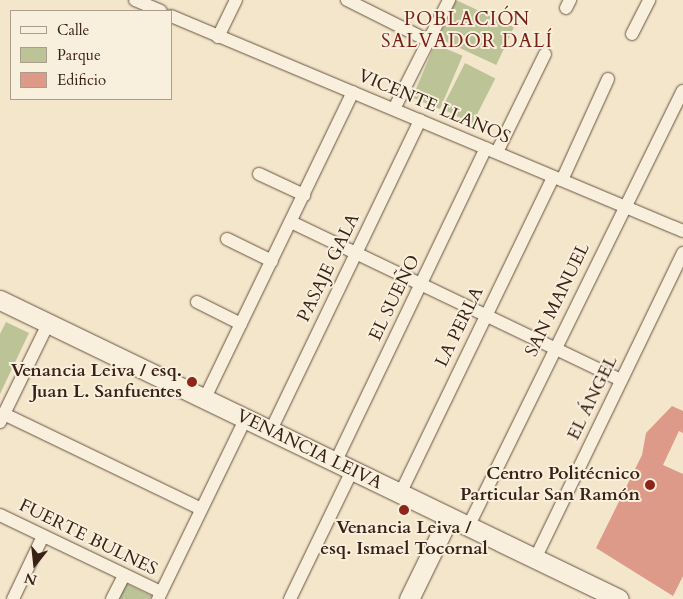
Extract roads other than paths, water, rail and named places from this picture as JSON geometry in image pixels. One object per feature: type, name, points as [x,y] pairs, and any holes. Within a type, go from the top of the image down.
[{"type":"street","points":[[218,37],[236,0]]},
{"type":"street","points":[[347,0],[429,41]]},
{"type":"street","points":[[394,109],[449,0]]},
{"type":"street","points":[[632,34],[649,0]]},
{"type":"street","points":[[141,1],[159,10]]},
{"type":"street","name":"VICENTE LLANOS","points":[[172,16],[624,207],[683,230]]},
{"type":"street","name":"EL SUEÑO","points":[[290,599],[421,284],[545,54]]},
{"type":"street","name":"LA PERLA","points":[[400,494],[485,315],[608,79]]},
{"type":"street","name":"SAN MANUEL","points":[[468,527],[624,207],[683,91]]},
{"type":"street","points":[[204,400],[353,92]]},
{"type":"street","name":"PASAJE GALA","points":[[270,432],[420,120]]},
{"type":"street","points":[[259,174],[304,195]]},
{"type":"street","points":[[291,222],[621,380]]},
{"type":"street","points":[[227,239],[272,260]]},
{"type":"street","name":"EL ÁNGEL","points":[[535,559],[683,253]]},
{"type":"street","name":"VENANCIA LEIVA","points":[[0,300],[619,599]]},
{"type":"street","points":[[197,302],[241,324]]},
{"type":"street","points":[[48,324],[2,418],[201,509]]},
{"type":"street","points":[[160,596],[245,420]]},
{"type":"street","name":"FUERTE BULNES","points":[[0,515],[124,575],[160,596]]},
{"type":"street","points":[[409,599],[449,517]]},
{"type":"street","points":[[13,599],[43,536]]},
{"type":"street","points":[[112,599],[124,575]]},
{"type":"place","name":"Venancia Leiva / esq. Juan L. Sanfuentes","points":[[192,382]]},
{"type":"place","name":"Centro Politécnico Particular San Ramón","points":[[650,485]]},
{"type":"place","name":"Venancia Leiva / esq. Ismael Tocornal","points":[[404,510]]},
{"type":"district","name":"POBLACIÓN SALVADOR DALÍ","points":[[467,31]]}]
